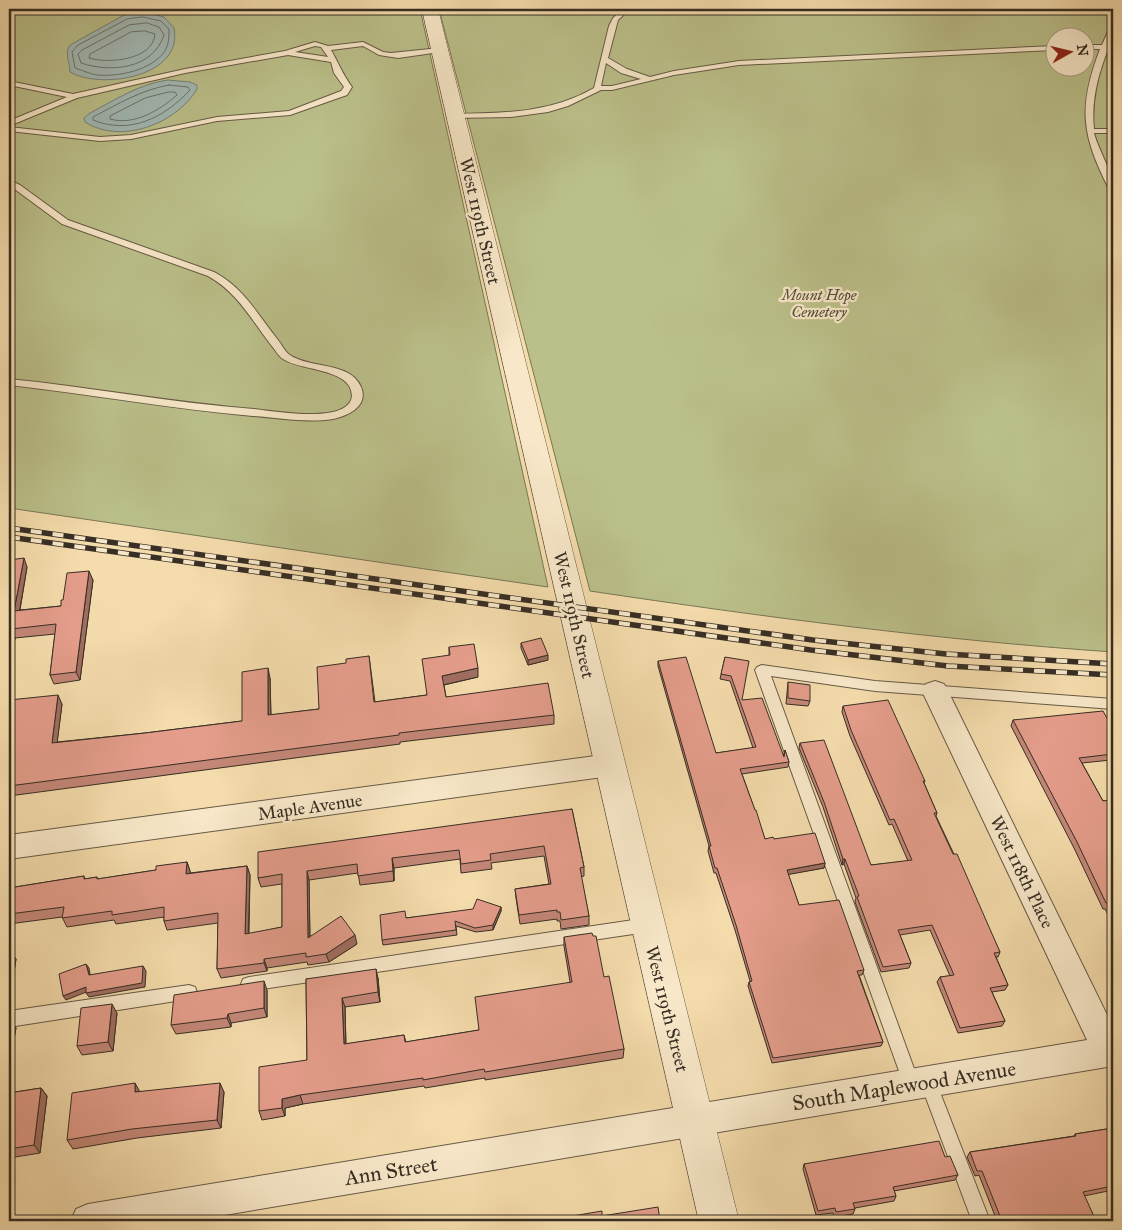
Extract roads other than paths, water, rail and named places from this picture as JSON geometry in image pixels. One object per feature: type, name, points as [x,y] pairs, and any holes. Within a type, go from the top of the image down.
[{"type":"street","name":"West 119th Street","points":[[430,9],[719,1221]]},
{"type":"street","name":"West 118th Place","points":[[935,691],[1111,1052]]},
{"type":"street","name":"Maple Avenue","points":[[9,847],[360,801],[610,765]]},
{"type":"street","name":"South Maplewood Avenue","points":[[695,1121],[1111,1052]]},
{"type":"street","name":"Ann Street","points":[[88,1221],[695,1121]]},
{"type":"lane","points":[[599,88],[597,86],[612,26],[624,11],[612,9]]},
{"type":"lane","points":[[1113,27],[1110,47],[1092,91],[1090,109],[1090,131],[1094,147],[1113,189]]},
{"type":"lane","points":[[9,124],[75,96],[185,71],[286,53],[314,44],[323,45],[326,48],[337,66],[338,73],[348,87],[348,90],[333,98],[290,113],[223,118],[146,135],[112,139],[9,129]]},
{"type":"lane","points":[[326,48],[363,44],[382,54],[394,55],[440,50]]},
{"type":"lane","points":[[1094,47],[1110,47]]},
{"type":"lane","points":[[455,116],[526,114],[556,108],[588,95],[599,88],[612,88],[648,78],[702,68],[785,60],[1044,48]]},
{"type":"lane","points":[[286,53],[333,60]]},
{"type":"lane","points":[[604,59],[624,71],[648,78]]},
{"type":"lane","points":[[9,84],[75,96]]},
{"type":"lane","points":[[1090,131],[1113,131]]},
{"type":"lane","points":[[9,182],[29,194],[46,211],[65,222],[211,274],[227,282],[286,356],[346,377],[356,389],[357,396],[355,404],[348,409],[334,415],[316,416],[221,410],[9,382]]},
{"type":"lane","points":[[981,1221],[920,1083],[762,670],[875,686],[1113,704]]},
{"type":"lane","points":[[234,986],[647,925]]},
{"type":"lane","points":[[9,1019],[205,990]]},
{"type":"water","points":[[143,12],[164,17],[174,28],[174,45],[166,58],[154,68],[137,75],[101,80],[70,72],[67,54],[70,45],[126,14]]},
{"type":"water","points":[[168,80],[190,82],[197,85],[197,89],[176,112],[162,121],[131,131],[99,129],[85,122],[84,118],[90,113],[118,98],[147,85]]},
{"type":"railway","points":[[9,528],[813,640],[946,654],[1113,664]]},
{"type":"railway","points":[[9,537],[811,650],[948,666],[1113,675]]},
{"type":"park label","name":"Mount Hope Cemetery","points":[[819,304]]}]
